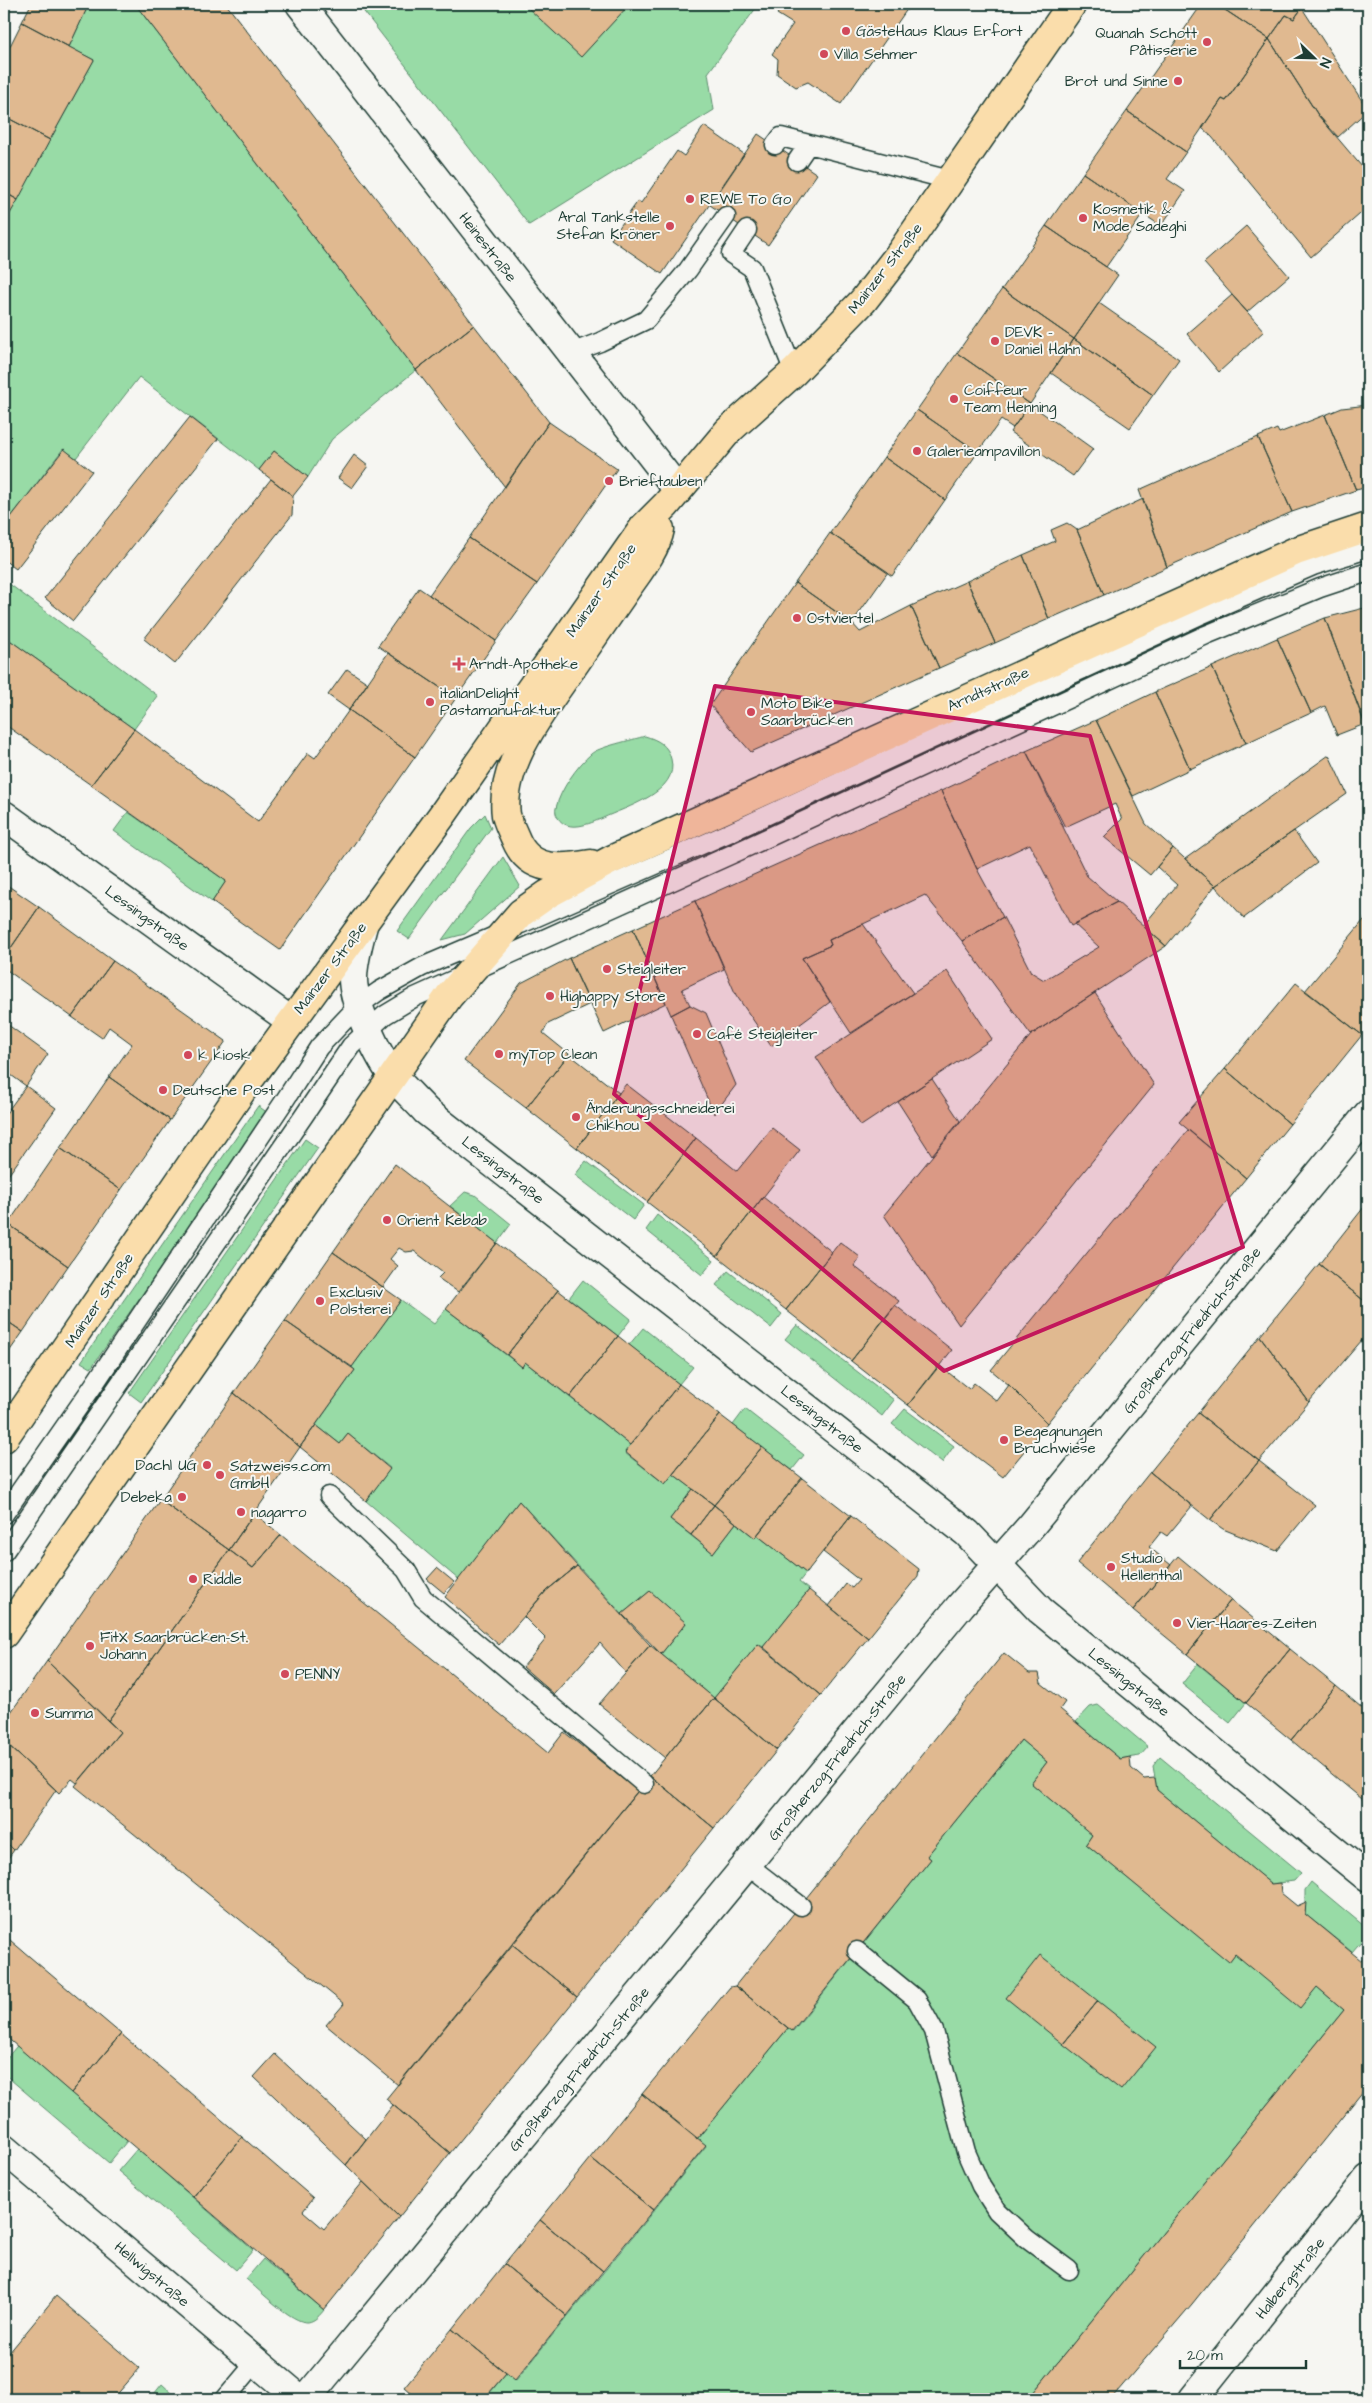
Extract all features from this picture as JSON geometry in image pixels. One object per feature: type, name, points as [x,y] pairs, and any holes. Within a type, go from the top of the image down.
[{"type":"main road","name":"Mainzer Straße","points":[[4,1438],[291,1020],[529,693],[644,527],[728,431],[794,372],[863,301],[901,252],[1072,4]]},
{"type":"main road","name":"Mainzer Straße","points":[[565,869],[547,866],[531,860],[518,846],[506,815],[508,784],[522,744],[536,718],[630,583],[658,538],[672,497]]},
{"type":"main road","name":"Arndtstraße","points":[[504,932],[521,913],[548,894],[611,860],[1296,551],[1368,527]]},
{"type":"main road","name":"Arndtstraße","points":[[565,869],[611,860]]},
{"type":"main road","points":[[4,1634],[393,1076],[468,973],[504,932]]},
{"type":"street","name":"Heinestraße","points":[[300,4],[571,353],[672,497]]},
{"type":"street","name":"Lessingstraße","points":[[4,814],[291,1020]]},
{"type":"street","name":"Lessingstraße","points":[[364,922],[355,957],[353,980],[363,1017],[393,1076],[429,1114],[495,1163],[959,1526],[998,1563],[1040,1610],[1368,1878]]},
{"type":"street","name":"Großherzog-Friedrich-Straße","points":[[306,2399],[961,1605],[1050,1503],[1368,1114]]},
{"type":"street","name":"Hellwigstraße","points":[[4,2149],[300,2399]]},
{"type":"street","name":"Halbergstraße","points":[[1193,2399],[1368,2179]]},
{"type":"lane","points":[[775,145],[780,137],[950,180]]},
{"type":"lane","points":[[797,161],[808,145]]},
{"type":"lane","points":[[571,353],[600,342],[646,320],[688,270],[726,216]]},
{"type":"lane","points":[[731,254],[747,230]]},
{"type":"lane","points":[[710,240],[752,268],[794,372]]},
{"type":"lane","points":[[4,1514],[91,1389],[319,1047],[363,1017],[400,978],[731,832],[1198,616],[1313,566],[1368,549]]},
{"type":"lane","points":[[363,1017],[385,1014],[415,997],[1206,635],[1320,588],[1368,572]]},
{"type":"lane","points":[[4,1552],[303,1117],[338,1063],[363,1017]]},
{"type":"lane","points":[[329,1496],[406,1570],[423,1598],[644,1784]]},
{"type":"lane","points":[[748,1865],[801,1906]]},
{"type":"lane","points":[[857,1951],[916,2000],[934,2031],[966,2152],[981,2186],[997,2212],[1027,2239],[1069,2270]]},
{"type":"lane","points":[[225,2399],[256,2362]]},
{"type":"highlighted area","points":[[715,686],[1090,736],[1243,1247],[944,1371],[614,1094]]},
{"type":"green space","points":[[89,4],[135,4],[416,370],[332,439],[308,477],[274,451],[259,470],[139,377],[76,458],[63,449],[4,526],[4,224],[94,60],[69,47]]},
{"type":"green space","points":[[358,4],[759,4],[708,73],[714,110],[529,225]]},
{"type":"green space","points":[[4,580],[158,696],[134,729],[4,636]]},
{"type":"green space","points":[[645,736],[662,744],[670,754],[672,771],[660,789],[637,803],[591,823],[573,826],[562,823],[556,813],[558,801],[570,779],[586,759],[595,751]]},
{"type":"green space","points":[[128,812],[226,881],[212,902],[114,831]]},
{"type":"green space","points":[[485,814],[491,828],[409,939],[397,931],[471,828]]},
{"type":"green space","points":[[503,857],[520,886],[465,934],[442,940]]},
{"type":"green space","points":[[258,1106],[268,1113],[91,1368],[81,1362]]},
{"type":"green space","points":[[305,1139],[318,1148],[141,1402],[129,1393]]},
{"type":"green space","points":[[586,1161],[644,1205],[633,1220],[575,1175]]},
{"type":"green space","points":[[465,1192],[475,1195],[511,1224],[497,1243],[450,1206]]},
{"type":"green space","points":[[657,1215],[714,1260],[702,1275],[646,1230]]},
{"type":"green space","points":[[728,1271],[782,1314],[771,1328],[716,1285]]},
{"type":"green space","points":[[583,1280],[631,1319],[618,1336],[569,1298]]},
{"type":"green space","points":[[401,1300],[434,1324],[446,1309],[522,1367],[525,1362],[630,1445],[625,1453],[665,1484],[673,1474],[693,1489],[670,1519],[713,1553],[736,1523],[755,1538],[757,1535],[806,1573],[799,1582],[809,1590],[763,1647],[758,1644],[714,1698],[661,1654],[686,1623],[650,1591],[622,1614],[519,1501],[459,1580],[366,1501],[390,1468],[348,1434],[340,1444],[316,1425],[355,1370],[352,1367]]},
{"type":"green space","points":[[797,1325],[894,1400],[882,1416],[785,1339]]},
{"type":"green space","points":[[643,1328],[693,1367],[679,1384],[629,1345]]},
{"type":"green space","points":[[745,1409],[804,1455],[792,1470],[733,1425]]},
{"type":"green space","points":[[905,1409],[954,1446],[942,1463],[892,1424]]},
{"type":"green space","points":[[1198,1664],[1246,1703],[1230,1723],[1182,1684]]},
{"type":"green space","points":[[1098,1705],[1148,1747],[1140,1756],[1120,1759],[1076,1722],[1090,1707]]},
{"type":"green space","points":[[1021,1740],[1047,1762],[1031,1783],[1092,1835],[1086,1844],[1229,1961],[1235,1954],[1317,1987],[1344,2010],[1028,2399],[496,2399],[489,2394],[506,2373],[516,2380],[706,2146],[697,2139],[788,2028],[793,2031],[931,1859],[927,1856]]},
{"type":"green space","points":[[1160,1757],[1301,1873],[1294,1881],[1271,1884],[1157,1790],[1153,1766]]},
{"type":"green space","points":[[1311,1882],[1364,1926],[1363,1939],[1352,1952],[1305,1914],[1305,1890]]},
{"type":"green space","points":[[17,2046],[127,2141],[109,2163],[4,2074],[4,2061]]},
{"type":"green space","points":[[137,2149],[253,2250],[236,2270],[118,2171]]},
{"type":"green space","points":[[263,2259],[324,2310],[319,2316],[308,2322],[294,2318],[246,2279]]},
{"type":"green space","points":[[162,2384],[174,2395],[171,2399],[150,2399]]},
{"type":"building","points":[[31,4],[89,4],[69,47],[22,22]]},
{"type":"building","points":[[135,4],[226,4],[474,325],[416,370]]},
{"type":"building","points":[[530,4],[626,4],[628,6],[581,57],[527,7]]},
{"type":"building","name":"Villa Sehmer","points":[[784,4],[910,5],[841,104],[808,82],[796,87],[777,74],[778,59],[772,54],[793,24],[777,14]]},
{"type":"building","points":[[1202,4],[1216,4],[1269,39],[1226,101],[1222,99],[1186,152],[1127,111]]},
{"type":"building","points":[[1216,4],[1305,4],[1294,19],[1286,15],[1269,39]]},
{"type":"building","points":[[1302,8],[1368,110],[1338,137],[1318,115],[1269,39],[1286,15],[1294,19]]},
{"type":"building","points":[[22,22],[94,60],[50,140],[4,116],[4,58]]},
{"type":"building","points":[[1269,39],[1318,115],[1368,174],[1368,207],[1311,257],[1212,137],[1202,128],[1222,99],[1226,101]]},
{"type":"building","points":[[1127,111],[1186,152],[1167,179],[1185,191],[1161,226],[1083,173]]},
{"type":"building","points":[[4,116],[50,140],[18,200],[4,192]]},
{"type":"building","points":[[704,126],[744,154],[662,274],[611,239],[638,201],[641,203],[677,151],[684,156]]},
{"type":"building","points":[[758,134],[817,174],[768,245],[710,205]]},
{"type":"building","points":[[1083,173],[1143,214],[1106,267],[1046,226]]},
{"type":"building","points":[[4,192],[18,200],[4,224]]},
{"type":"building","points":[[1046,226],[1118,275],[1074,339],[1002,289]]},
{"type":"building","points":[[1246,226],[1289,276],[1247,312],[1204,263]]},
{"type":"building","points":[[1002,289],[1074,339],[1030,404],[957,353]]},
{"type":"building","points":[[1232,295],[1264,331],[1219,372],[1187,334]]},
{"type":"building","points":[[1099,303],[1179,359],[1153,395],[1074,339]]},
{"type":"building","points":[[474,325],[549,422],[505,487],[416,370]]},
{"type":"building","points":[[1074,339],[1153,395],[1130,428],[1051,373]]},
{"type":"building","points":[[957,353],[1030,404],[1013,428],[1001,420],[978,452],[917,410]]},
{"type":"building","points":[[1030,404],[1093,449],[1073,476],[1010,432]]},
{"type":"building","points":[[1368,405],[1368,487],[1356,490],[1325,415],[1342,408]]},
{"type":"building","points":[[917,410],[978,452],[945,500],[884,457]]},
{"type":"building","points":[[1325,415],[1356,490],[1292,512],[1258,437],[1277,429],[1279,433]]},
{"type":"building","points":[[190,417],[218,439],[73,621],[45,598]]},
{"type":"building","points":[[549,422],[617,469],[537,584],[469,538]]},
{"type":"building","points":[[1258,437],[1292,512],[1167,567],[1139,490]]},
{"type":"building","points":[[64,449],[92,471],[16,569],[4,560],[4,526]]},
{"type":"building","points":[[274,451],[308,477],[293,496],[259,470]]},
{"type":"building","points":[[354,455],[368,466],[352,488],[338,478]]},
{"type":"building","points":[[884,457],[945,500],[892,576],[830,533]]},
{"type":"building","points":[[271,479],[293,496],[292,515],[175,664],[144,639]]},
{"type":"building","points":[[1143,499],[1167,567],[1104,595],[1077,530]]},
{"type":"building","points":[[1067,523],[1077,530],[1104,595],[1049,619],[1023,555],[1055,541],[1051,530]]},
{"type":"building","points":[[830,533],[888,572],[852,623],[795,583]]},
{"type":"building","points":[[469,538],[537,584],[496,641],[429,595]]},
{"type":"building","points":[[1023,555],[1049,619],[995,643],[967,581]]},
{"type":"building","points":[[967,581],[995,643],[939,668],[911,606]]},
{"type":"building","points":[[795,583],[852,623],[860,632],[911,606],[939,668],[751,752],[710,705]]},
{"type":"building","points":[[419,588],[496,641],[456,698],[378,646]]},
{"type":"building","points":[[1368,607],[1368,727],[1366,728],[1325,618]]},
{"type":"building","points":[[1325,618],[1365,724],[1337,735],[1325,706],[1311,713],[1277,638]]},
{"type":"building","points":[[4,636],[134,729],[91,785],[4,724]]},
{"type":"building","points":[[1277,638],[1311,713],[1246,743],[1212,667]]},
{"type":"building","points":[[388,653],[456,698],[415,757],[349,710]]},
{"type":"building","points":[[1212,667],[1246,743],[1190,769],[1155,692]]},
{"type":"building","points":[[347,669],[368,683],[349,710],[328,695]]},
{"type":"building","points":[[1155,692],[1190,769],[1133,796],[1096,720]]},
{"type":"building","points":[[349,710],[415,757],[280,950],[212,902],[226,881],[91,785],[134,729],[258,822],[308,753],[315,758]]},
{"type":"building","points":[[1096,720],[1146,824],[1173,848],[1150,875],[1104,837],[1122,819],[1115,804],[1065,827],[1026,751]]},
{"type":"building","points":[[1026,751],[1087,876],[1117,902],[1071,926],[1030,844],[977,869],[941,791]]},
{"type":"building","points":[[1329,755],[1347,794],[1215,886],[1185,859]]},
{"type":"building","points":[[941,791],[977,869],[1003,917],[962,941],[925,895],[829,940],[831,945],[802,958],[830,1002],[771,1046],[736,995],[695,901]]},
{"type":"building","points":[[1294,831],[1317,863],[1244,918],[1215,886]]},
{"type":"building","points":[[1173,848],[1215,886],[1166,946],[1143,926],[1177,885],[1157,867]]},
{"type":"building","points":[[4,883],[39,907],[4,958]]},
{"type":"building","points":[[695,901],[724,969],[682,989],[690,1005],[671,1015],[633,929]]},
{"type":"building","points":[[1117,902],[1166,946],[1031,1035],[962,941],[1003,917],[1031,972],[1044,980],[1099,947],[1074,924]]},
{"type":"building","points":[[39,907],[113,961],[72,1017],[4,968],[4,958]]},
{"type":"building","points":[[1368,915],[1368,1028],[1362,1035],[1305,991]]},
{"type":"building","points":[[863,924],[913,993],[851,1033],[802,958],[831,945],[829,940]]},
{"type":"building","points":[[633,929],[666,1003],[604,1033],[569,958]]},
{"type":"building","points":[[569,958],[590,1004],[548,1024],[543,1033],[569,1054],[526,1108],[464,1061],[521,983]]},
{"type":"building","points":[[113,961],[226,1041],[170,1120],[109,1077],[132,1044],[109,1027],[102,1038],[72,1017]]},
{"type":"building","points":[[947,971],[992,1039],[861,1126],[816,1057]]},
{"type":"building","points":[[1296,983],[1362,1035],[1290,1124],[1225,1069]]},
{"type":"building","points":[[1095,993],[1154,1085],[959,1325],[884,1215],[1031,1035]]},
{"type":"building","points":[[690,1005],[706,1013],[736,1085],[714,1114],[671,1015]]},
{"type":"building","points":[[4,1022],[48,1054],[26,1086],[4,1070]]},
{"type":"building","points":[[569,1054],[619,1093],[577,1148],[526,1108]]},
{"type":"building","points":[[1225,1069],[1290,1124],[1246,1178],[1179,1122]]},
{"type":"building","points":[[109,1077],[170,1120],[121,1190],[60,1148]]},
{"type":"building","points":[[932,1079],[960,1121],[932,1155],[898,1102]]},
{"type":"building","points":[[626,1084],[696,1138],[647,1202],[577,1148]]},
{"type":"building","points":[[26,1086],[56,1108],[7,1177],[4,1174],[4,1116]]},
{"type":"building","points":[[772,1128],[800,1150],[717,1256],[647,1202],[696,1138],[737,1171]]},
{"type":"building","points":[[1188,1130],[1246,1178],[1047,1423],[991,1370]]},
{"type":"building","points":[[60,1148],[121,1190],[68,1266],[8,1224]]},
{"type":"building","points":[[395,1164],[497,1243],[458,1292],[438,1278],[443,1273],[414,1251],[406,1252],[399,1248],[390,1259],[398,1266],[383,1287],[333,1252]]},
{"type":"building","points":[[763,1197],[832,1252],[786,1310],[717,1256]]},
{"type":"building","points":[[1368,1202],[1368,1304],[1319,1264]]},
{"type":"building","points":[[4,1221],[68,1266],[23,1332],[4,1319]]},
{"type":"building","points":[[840,1242],[860,1257],[854,1266],[899,1301],[851,1361],[786,1310]]},
{"type":"building","points":[[497,1243],[558,1290],[507,1355],[446,1309]]},
{"type":"building","points":[[333,1252],[401,1300],[352,1367],[285,1321]]},
{"type":"building","points":[[1319,1264],[1368,1304],[1368,1333],[1309,1402],[1260,1336]]},
{"type":"building","points":[[558,1290],[618,1336],[570,1397],[525,1362],[522,1367],[507,1355]]},
{"type":"building","points":[[895,1305],[952,1350],[908,1405],[851,1361]]},
{"type":"building","points":[[4,1319],[23,1332],[4,1359]]},
{"type":"building","points":[[285,1321],[355,1370],[300,1447],[234,1393]]},
{"type":"building","points":[[618,1336],[679,1384],[630,1445],[570,1397]]},
{"type":"building","points":[[1260,1336],[1309,1402],[1259,1461],[1198,1413]]},
{"type":"building","points":[[939,1365],[969,1389],[974,1383],[997,1401],[1009,1385],[1047,1423],[1003,1477],[908,1405]]},
{"type":"building","points":[[679,1384],[720,1415],[665,1484],[625,1452]]},
{"type":"building","points":[[234,1393],[300,1447],[229,1550],[160,1500]]},
{"type":"building","points":[[1198,1413],[1259,1461],[1210,1520],[1150,1472]]},
{"type":"building","points":[[720,1415],[762,1447],[714,1505],[673,1474]]},
{"type":"building","points":[[316,1425],[340,1444],[348,1434],[390,1469],[366,1501],[300,1447]]},
{"type":"building","points":[[762,1447],[802,1478],[755,1538],[714,1505]]},
{"type":"building","points":[[1259,1461],[1315,1505],[1277,1551],[1223,1529],[1210,1520]]},
{"type":"building","points":[[1150,1472],[1192,1506],[1167,1536],[1161,1532],[1149,1547],[1171,1565],[1133,1610],[1077,1563]]},
{"type":"building","points":[[802,1478],[851,1516],[806,1573],[757,1535]]},
{"type":"building","points":[[693,1489],[714,1505],[691,1535],[670,1519]]},
{"type":"building","points":[[160,1500],[229,1550],[108,1721],[47,1661]]},
{"type":"building","points":[[519,1501],[577,1566],[546,1591],[499,1645],[445,1597]]},
{"type":"building","points":[[714,1505],[736,1523],[713,1553],[691,1535]]},
{"type":"building","points":[[254,1513],[281,1535],[253,1568],[229,1550]]},
{"type":"building","points":[[851,1516],[919,1569],[918,1576],[868,1638],[829,1606],[846,1584],[852,1588],[859,1580],[823,1552]]},
{"type":"building","points":[[281,1535],[548,1753],[564,1732],[638,1791],[398,2085],[326,2025],[344,2004],[75,1786],[120,1732],[108,1721],[229,1550],[253,1568]]},
{"type":"building","points":[[1178,1556],[1231,1600],[1187,1654],[1133,1610]]},
{"type":"building","points":[[577,1566],[650,1645],[626,1673],[600,1643],[554,1694],[523,1667],[546,1639],[524,1617],[546,1591]]},
{"type":"building","points":[[437,1568],[454,1582],[444,1593],[427,1579]]},
{"type":"building","points":[[809,1590],[868,1638],[821,1695],[763,1647]]},
{"type":"building","points":[[650,1591],[686,1623],[661,1654],[622,1614]]},
{"type":"building","points":[[1231,1600],[1290,1649],[1246,1703],[1187,1654]]},
{"type":"building","points":[[758,1644],[821,1695],[777,1750],[714,1698]]},
{"type":"building","points":[[650,1645],[714,1698],[665,1758],[599,1704]]},
{"type":"building","points":[[1290,1649],[1336,1686],[1291,1740],[1246,1703]]},
{"type":"building","points":[[1004,1653],[1029,1673],[1039,1673],[1041,1683],[1065,1702],[1060,1709],[1120,1759],[1130,1757],[1131,1768],[1144,1779],[1155,1778],[1157,1790],[1271,1884],[1280,1883],[1281,1893],[1297,1906],[1306,1902],[1305,1914],[1362,1961],[1368,1954],[1368,2085],[1192,2304],[1111,2399],[1028,2399],[1344,2010],[1317,1987],[1300,2008],[1235,1954],[1229,1962],[1086,1844],[1092,1835],[1031,1783],[1047,1762],[1021,1740],[927,1856],[931,1859],[792,2031],[735,1986]]},
{"type":"building","points":[[47,1661],[120,1732],[77,1783],[72,1779],[59,1793],[4,1741],[4,1722]]},
{"type":"building","points":[[1336,1686],[1368,1713],[1368,1804],[1291,1740]]},
{"type":"building","points":[[714,1698],[777,1750],[714,1828],[650,1776]]},
{"type":"building","points":[[4,1741],[56,1790],[14,1850],[4,1840]]},
{"type":"building","points":[[650,1776],[714,1828],[577,1997],[512,1944]]},
{"type":"building","points":[[4,1840],[14,1850],[4,1864]]},
{"type":"building","points":[[4,1935],[121,2034],[71,2093],[4,2035]]},
{"type":"building","points":[[512,1944],[577,1997],[450,2153],[386,2099]]},
{"type":"building","points":[[1040,1955],[1098,2001],[1063,2044],[1006,1998]]},
{"type":"building","points":[[735,1986],[788,2028],[697,2139],[642,2094],[730,1987]]},
{"type":"building","points":[[1098,2001],[1156,2047],[1121,2090],[1063,2044]]},
{"type":"building","points":[[121,2034],[242,2137],[193,2197],[71,2093]]},
{"type":"building","points":[[275,2054],[366,2139],[346,2165],[254,2077]]},
{"type":"building","points":[[642,2094],[706,2145],[653,2210],[590,2158]]},
{"type":"building","points":[[393,2105],[450,2153],[399,2217],[346,2165]]},
{"type":"building","points":[[242,2137],[313,2198],[303,2211],[324,2229],[363,2182],[399,2217],[324,2310],[193,2197]]},
{"type":"building","points":[[590,2158],[653,2210],[603,2271],[540,2220]]},
{"type":"building","points":[[540,2220],[603,2271],[567,2316],[504,2264]]},
{"type":"building","points":[[504,2264],[567,2316],[515,2380],[452,2329]]},
{"type":"building","points":[[56,2296],[140,2368],[113,2399],[4,2399],[4,2359]]},
{"type":"building","points":[[452,2329],[506,2373],[484,2399],[418,2399],[404,2387]]},
{"type":"building","points":[[489,2394],[496,2399],[484,2399]]},
{"type":"place","name":"GästeHaus Klaus Erfort","points":[[846,31]]},
{"type":"place","name":"Quanah Schott Pâtisserie","points":[[1207,42]]},
{"type":"place","name":"Villa Sehmer","points":[[824,54]]},
{"type":"place","name":"Brot und Sinne","points":[[1178,81]]},
{"type":"place","name":"REWE To Go","points":[[690,199]]},
{"type":"place","name":"Kosmetik & Mode Sadeghi","points":[[1083,218]]},
{"type":"place","name":"Aral Tankstelle Stefan Kröner","points":[[670,226]]},
{"type":"place","name":"DEVK - Daniel Hahn","points":[[995,341]]},
{"type":"place","name":"Coiffeur Team Henning","points":[[954,399]]},
{"type":"place","name":"Galerieampavillon","points":[[917,451]]},
{"type":"place","name":"Brieftauben","points":[[609,481]]},
{"type":"place","name":"Ostviertel","points":[[797,618]]},
{"type":"place","name":"Arndt-Apotheke","points":[[459,664]]},
{"type":"place","name":"italianDelight Pastamanufaktur","points":[[430,702]]},
{"type":"place","name":"Moto Bike Saarbrücken","points":[[751,712]]},
{"type":"place","name":"Steigleiter","points":[[607,969]]},
{"type":"place","name":"Highappy Store","points":[[550,996]]},
{"type":"place","name":"Café Steigleiter","points":[[697,1034]]},
{"type":"place","name":"myTop Clean","points":[[499,1054]]},
{"type":"place","name":"k kiosk","points":[[188,1055]]},
{"type":"place","name":"Deutsche Post","points":[[163,1090]]},
{"type":"place","name":"Änderungsschneiderei Chikhou","points":[[576,1117]]},
{"type":"place","name":"Orient Kebab","points":[[387,1220]]},
{"type":"place","name":"Exclusiv Polsterei","points":[[320,1301]]},
{"type":"place","name":"Begegnungen Bruchwiese","points":[[1004,1440]]},
{"type":"place","name":"Dachl UG","points":[[207,1465]]},
{"type":"place","name":"Satzweiss.com GmbH","points":[[220,1475]]},
{"type":"place","name":"Debeka","points":[[182,1497]]},
{"type":"place","name":"nagarro","points":[[241,1512]]},
{"type":"place","name":"Studio Hellenthal","points":[[1111,1567]]},
{"type":"place","name":"Riddle","points":[[193,1579]]},
{"type":"place","name":"Vier-Haares-Zeiten","points":[[1177,1623]]},
{"type":"place","name":"FitX Saarbrücken-St. Johann","points":[[90,1646]]},
{"type":"place","name":"PENNY","points":[[285,1674]]},
{"type":"place","name":"Summa","points":[[35,1713]]}]
